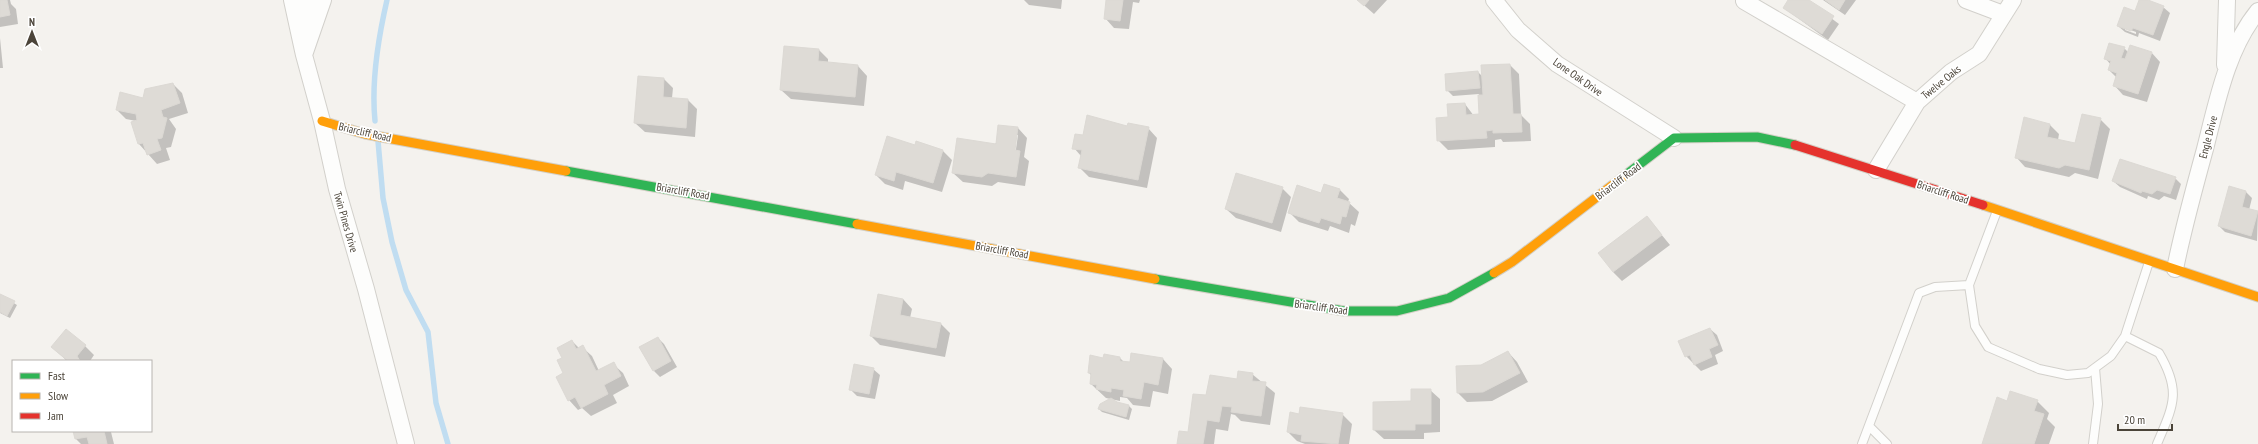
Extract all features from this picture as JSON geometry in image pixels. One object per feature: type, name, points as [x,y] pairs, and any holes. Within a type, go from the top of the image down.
[{"type":"street","points":[[292,0],[304,55]]},
{"type":"street","points":[[304,55],[307,0]]},
{"type":"street","points":[[304,55],[323,0]]},
{"type":"street","name":"Lone Oak Drive","points":[[1494,0],[1518,30],[1557,64],[1594,90],[1674,138]]},
{"type":"street","points":[[1966,0],[2003,14]]},
{"type":"street","name":"Twelve Oaks","points":[[1876,170],[1917,102],[1951,72],[1979,54],[2013,0]]},
{"type":"street","points":[[2225,73],[2227,0]]},
{"type":"street","points":[[1744,2],[1917,102]]},
{"type":"street","name":"Engle Drive","points":[[2175,270],[2181,237],[2225,73],[2247,24],[2258,11]]},
{"type":"street","name":"Twin Pines Drive","points":[[304,55],[322,121],[337,189],[366,289],[406,444]]},
{"type":"street","name":"Briarcliff Road","points":[[322,121],[365,134],[1255,297],[1344,311],[1398,311],[1449,298],[1512,262],[1674,138],[1757,137],[1811,149],[2258,297]]},
{"type":"lane","points":[[1998,210],[1969,285],[1975,326],[1988,347],[2039,369],[2067,375],[2088,373],[2111,356],[2125,336],[2150,261]]},
{"type":"lane","points":[[1862,444],[1919,293],[1934,287],[1969,285]]},
{"type":"lane","points":[[2125,336],[2159,353],[2173,384],[2174,405],[2157,444]]},
{"type":"lane","points":[[2093,444],[2098,404],[2095,368]]},
{"type":"lane","points":[[1868,426],[1887,444]]},
{"type":"building","points":[[0,0],[7,0],[10,15],[0,17]]},
{"type":"building","points":[[1106,0],[1123,0],[1120,21],[1104,19]]},
{"type":"building","points":[[1357,0],[1369,0],[1364,6]]},
{"type":"building","points":[[1788,0],[1809,0],[1834,16],[1822,34],[1783,8]]},
{"type":"building","points":[[1825,0],[1845,0],[1839,10]]},
{"type":"building","points":[[2139,0],[2148,0],[2164,6],[2153,35],[2133,28],[2131,31],[2117,26],[2124,7],[2135,11]]},
{"type":"building","points":[[2109,43],[2125,47],[2121,58],[2125,59],[2130,45],[2152,52],[2138,94],[2113,86],[2117,73],[2108,70],[2111,61],[2104,59]]},
{"type":"building","points":[[784,46],[819,49],[818,61],[858,65],[855,97],[780,90]]},
{"type":"building","points":[[1510,64],[1513,114],[1521,114],[1522,132],[1493,133],[1493,130],[1486,131],[1487,138],[1437,141],[1436,118],[1448,117],[1447,104],[1465,103],[1466,115],[1479,114],[1478,95],[1483,95],[1481,65]]},
{"type":"building","points":[[1478,71],[1480,88],[1446,91],[1445,74]]},
{"type":"building","points":[[638,76],[664,78],[663,97],[688,99],[686,128],[634,123]]},
{"type":"building","points":[[173,83],[180,103],[161,110],[163,117],[167,118],[162,138],[157,139],[161,150],[147,155],[143,143],[138,144],[131,122],[137,120],[136,114],[116,110],[120,92],[143,98],[145,89]]},
{"type":"building","points":[[2082,114],[2101,118],[2089,170],[2065,165],[2059,168],[2015,158],[2024,117],[2050,124],[2047,137],[2075,143]]},
{"type":"building","points":[[1087,115],[1127,126],[1128,123],[1149,127],[1138,180],[1078,168],[1082,150],[1072,149],[1075,134],[1083,135]]},
{"type":"building","points":[[998,125],[1018,127],[1015,150],[1020,151],[1016,177],[988,173],[982,177],[952,173],[957,138],[996,144]]},
{"type":"building","points":[[887,136],[915,145],[916,141],[943,150],[933,183],[896,172],[894,181],[875,175]]},
{"type":"building","points":[[2120,159],[2176,177],[2170,194],[2157,190],[2152,194],[2142,191],[2141,193],[2112,181]]},
{"type":"building","points":[[1236,173],[1283,187],[1272,223],[1225,209]]},
{"type":"building","points":[[1324,184],[1340,189],[1337,198],[1350,202],[1346,217],[1342,216],[1340,224],[1321,218],[1319,223],[1288,213],[1297,185],[1321,193]]},
{"type":"building","points":[[2229,186],[2246,191],[2242,207],[2258,211],[2251,236],[2218,226]]},
{"type":"building","points":[[1647,216],[1662,235],[1613,272],[1598,253]]},
{"type":"building","points":[[0,294],[15,301],[7,316],[0,312]]},
{"type":"building","points":[[878,294],[903,299],[900,315],[941,323],[936,348],[870,336]]},
{"type":"building","points":[[1710,328],[1718,345],[1709,349],[1712,357],[1694,365],[1690,355],[1685,357],[1678,341]]},
{"type":"building","points":[[66,329],[86,345],[77,356],[79,360],[67,360],[51,347]]},
{"type":"building","points":[[658,337],[671,361],[653,371],[639,347]]},
{"type":"building","points":[[572,340],[576,349],[583,345],[596,371],[614,362],[621,376],[604,385],[608,394],[581,408],[575,397],[568,401],[556,377],[563,373],[557,360],[562,358],[557,348]]},
{"type":"building","points":[[1508,351],[1520,373],[1483,392],[1457,393],[1456,366],[1481,365]]},
{"type":"building","points":[[1131,353],[1163,358],[1158,385],[1144,382],[1141,399],[1123,396],[1124,390],[1111,388],[1111,392],[1096,389],[1097,385],[1090,384],[1091,373],[1088,373],[1090,355],[1103,358],[1104,354],[1120,357],[1120,361],[1130,362]]},
{"type":"building","points":[[854,364],[874,368],[869,394],[849,390]]},
{"type":"building","points":[[1238,371],[1253,373],[1252,381],[1266,382],[1261,416],[1231,412],[1232,407],[1222,406],[1219,422],[1207,420],[1203,444],[1177,444],[1179,431],[1188,432],[1193,394],[1206,395],[1210,375],[1237,379]]},
{"type":"building","points":[[1411,389],[1431,389],[1431,424],[1415,424],[1415,430],[1373,430],[1373,402],[1411,401]]},
{"type":"building","points":[[2010,391],[2038,400],[2034,411],[2044,414],[2034,444],[1982,444],[1997,397],[2007,401]]},
{"type":"building","points":[[1111,398],[1117,402],[1129,405],[1126,417],[1098,409],[1100,404]]},
{"type":"building","points":[[1300,407],[1343,413],[1338,444],[1301,441],[1302,435],[1287,432],[1290,412],[1299,414]]},
{"type":"building","points":[[73,432],[104,432],[107,444],[89,444],[87,437],[75,439]]},
{"type":"waterway","points":[[375,121],[374,91],[376,60],[387,0]]},
{"type":"waterway","points":[[378,141],[383,198],[392,242],[406,290],[428,332],[436,403],[448,444]]},
{"type":"traffic: fast","points":[[1623,177],[1674,138],[1757,137],[1795,145]]},
{"type":"traffic: fast","points":[[566,171],[857,224]]},
{"type":"traffic: fast","points":[[1155,279],[1344,311],[1397,311],[1449,298],[1494,273]]},
{"type":"traffic: slow","points":[[322,121],[365,134],[566,171]]},
{"type":"traffic: slow","points":[[1494,273],[1512,262],[1623,177]]},
{"type":"traffic: slow","points":[[1983,205],[2258,297]]},
{"type":"traffic: slow","points":[[857,224],[1155,279]]},
{"type":"traffic: jam","points":[[1795,145],[1983,205]]}]
